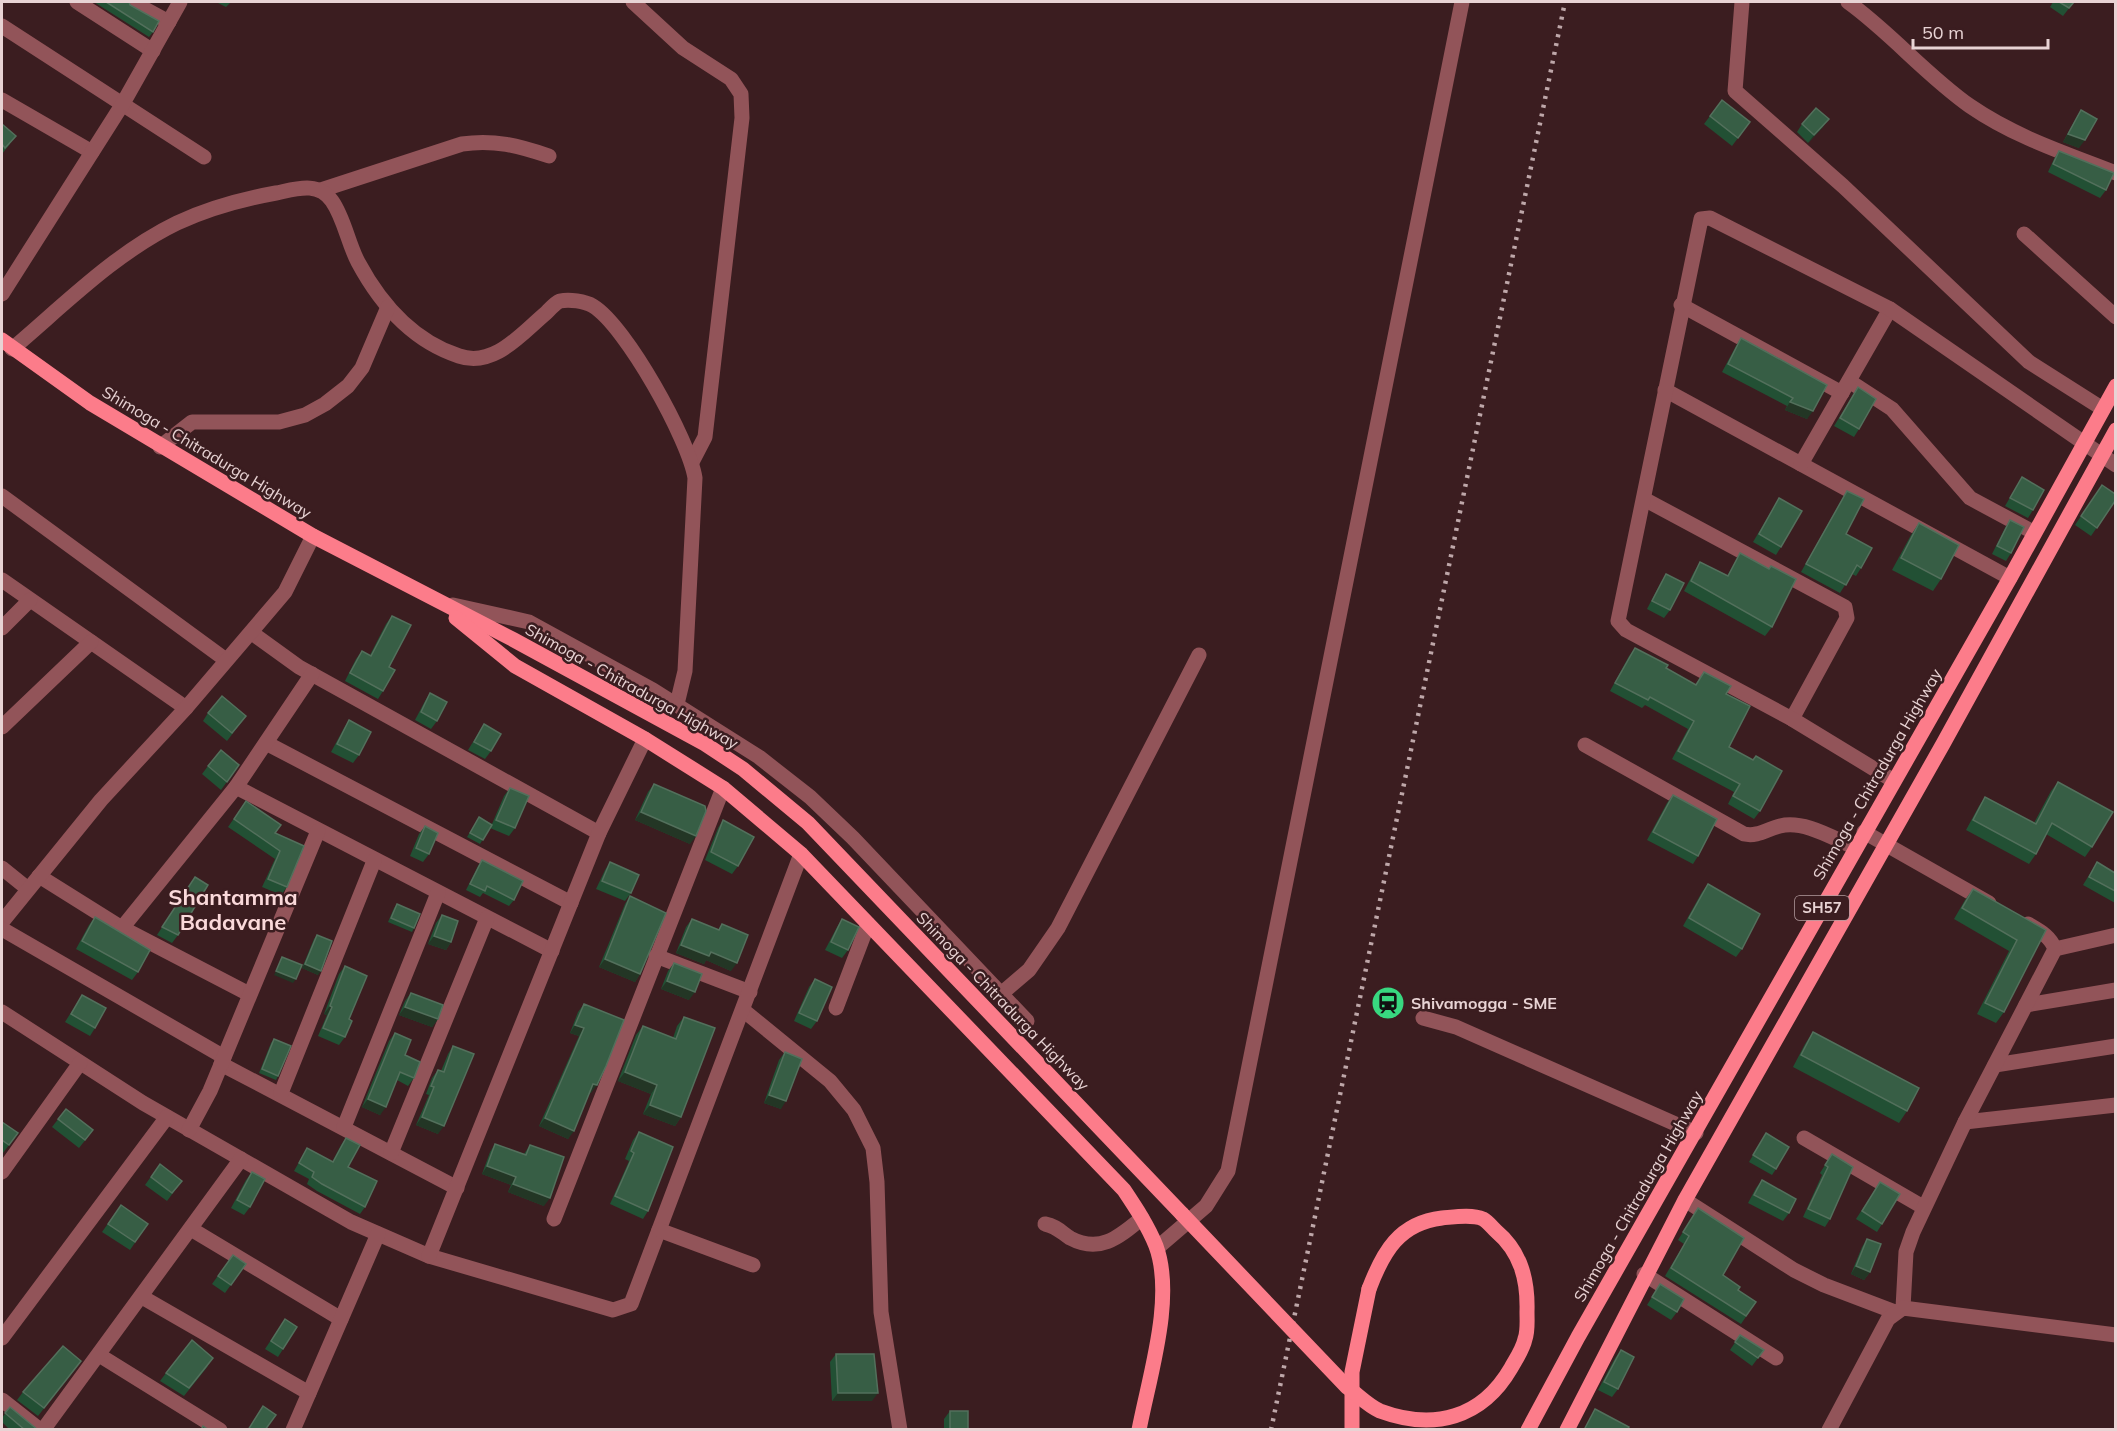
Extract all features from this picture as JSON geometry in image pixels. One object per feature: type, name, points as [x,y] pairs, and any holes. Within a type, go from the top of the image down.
[{"type":"main road","name":"Shimoga - Chitradurga Highway","points":[[7,345],[90,403],[160,447],[313,536],[514,640],[705,744],[751,776],[808,823],[1347,1387],[1378,1410],[1413,1421],[1436,1420],[1465,1414],[1483,1404],[1499,1389],[1526,1338],[1528,1296],[1522,1265],[1507,1240],[1482,1219],[1457,1216],[1432,1219],[1405,1231],[1386,1250],[1369,1289],[1353,1372],[1352,1430]]},
{"type":"main road","name":"Shimoga - Chitradurga Highway","points":[[1528,1430],[1578,1336],[1696,1133],[1864,832],[2010,578],[2033,532],[2115,386]]},
{"type":"main road","name":"SH57","points":[[1567,1430],[1644,1274],[1943,744],[2115,430]]},
{"type":"main road","points":[[435,601],[515,666],[645,739],[723,788],[801,854],[1124,1190],[1157,1248],[1162,1280],[1161,1320],[1139,1430]]},
{"type":"street","points":[[76,2],[153,51]]},
{"type":"street","points":[[132,2],[168,22]]},
{"type":"street","points":[[2,294],[122,105],[180,2]]},
{"type":"street","points":[[633,2],[683,48],[731,79],[741,94],[742,118],[705,437],[692,462]]},
{"type":"street","points":[[1157,1248],[1206,1206],[1228,1171],[1462,2]]},
{"type":"street","points":[[1742,2],[1735,91],[1843,186],[2029,362],[2103,409]]},
{"type":"street","points":[[1848,2],[1928,73],[1978,110],[2028,139],[2115,173]]},
{"type":"street","points":[[2,26],[204,157]]},
{"type":"street","points":[[2,100],[92,152]]},
{"type":"street","points":[[7,345],[112,265],[177,223],[270,194],[304,187],[321,190],[462,144],[484,141],[508,143],[549,156]]},
{"type":"street","points":[[321,190],[332,201],[358,262],[388,307],[405,326],[444,351],[471,360],[486,358],[505,348],[559,301],[576,301],[592,305],[612,324],[652,382],[692,462],[695,478],[685,671],[676,704]]},
{"type":"street","points":[[1894,780],[1792,719],[1621,626],[1618,621],[1681,305],[1701,219],[1710,218],[1890,309],[2115,465]]},
{"type":"street","points":[[2024,234],[2115,316]]},
{"type":"street","points":[[1681,305],[1892,409],[1970,498],[2033,532]]},
{"type":"street","points":[[160,447],[192,422],[279,422],[305,415],[325,404],[348,386],[362,368],[388,307]]},
{"type":"street","points":[[1802,464],[1890,309]]},
{"type":"street","points":[[1665,390],[2010,578]]},
{"type":"street","points":[[2,496],[226,660]]},
{"type":"street","points":[[1644,499],[1845,608],[1847,618],[1792,719]]},
{"type":"street","points":[[2,922],[101,800],[252,633],[285,592],[313,536]]},
{"type":"street","points":[[2,580],[186,708]]},
{"type":"street","points":[[2,628],[30,600]]},
{"type":"street","points":[[435,601],[529,622],[676,704],[759,756],[810,797],[1027,1021]]},
{"type":"street","points":[[252,633],[312,674],[599,833]]},
{"type":"street","points":[[2,727],[91,642]]},
{"type":"street","points":[[1001,994],[1029,970],[1058,928],[1199,655]]},
{"type":"street","points":[[122,928],[236,788],[312,674]]},
{"type":"street","points":[[429,1256],[599,833],[645,739]]},
{"type":"street","points":[[266,743],[571,903]]},
{"type":"street","points":[[1585,745],[1744,834],[1753,836],[1780,826],[1793,825],[1808,828],[1856,848]]},
{"type":"street","points":[[236,788],[552,951]]},
{"type":"street","points":[[554,1219],[723,788]]},
{"type":"street","points":[[189,1130],[223,1060],[318,831]]},
{"type":"street","points":[[1864,832],[2044,933],[2055,949]]},
{"type":"street","points":[[3,1016],[167,1117],[351,1222],[429,1256],[613,1310],[631,1304],[744,1010],[801,854]]},
{"type":"street","points":[[281,1093],[374,861]]},
{"type":"street","points":[[2,868],[28,889]]},
{"type":"street","points":[[39,876],[122,928],[249,994]]},
{"type":"street","points":[[344,1127],[438,893]]},
{"type":"street","points":[[391,1153],[487,918]]},
{"type":"street","points":[[836,1008],[868,924]]},
{"type":"street","points":[[2,929],[223,1060],[457,1188]]},
{"type":"street","points":[[1829,1430],[1888,1319],[1899,1310],[1906,1252],[1923,1207],[2055,949],[2115,935]]},
{"type":"street","points":[[656,956],[750,992]]},
{"type":"street","points":[[2026,1005],[2115,990]]},
{"type":"street","points":[[744,1010],[830,1081],[854,1110],[873,1148],[877,1182],[881,1312],[900,1430]]},
{"type":"street","points":[[1423,1018],[1456,1027],[1696,1133]]},
{"type":"street","points":[[1995,1065],[2115,1046]]},
{"type":"street","points":[[2,1172],[80,1063]]},
{"type":"street","points":[[1965,1122],[2115,1105]]},
{"type":"street","points":[[2,1338],[59,1265],[167,1117]]},
{"type":"street","points":[[1804,1138],[1923,1207]]},
{"type":"street","points":[[2,1400],[41,1430],[142,1297],[241,1159]]},
{"type":"street","points":[[1685,1200],[1794,1270],[1824,1285],[1899,1310],[2115,1335]]},
{"type":"street","points":[[1045,1224],[1054,1226],[1080,1243],[1096,1246],[1116,1240],[1142,1218]]},
{"type":"street","points":[[191,1229],[341,1319]]},
{"type":"street","points":[[659,1230],[753,1265]]},
{"type":"street","points":[[293,1430],[378,1234]]},
{"type":"street","points":[[1644,1274],[1776,1358]]},
{"type":"street","points":[[142,1297],[309,1393]]},
{"type":"street","points":[[99,1355],[220,1430]]},
{"type":"building","points":[[106,2],[129,2],[130,5],[159,21],[153,32]]},
{"type":"building","points":[[2059,2],[2074,2],[2069,8]]},
{"type":"building","points":[[1722,100],[1750,122],[1738,138],[1710,116]]},
{"type":"building","points":[[1816,108],[1829,119],[1814,135],[1802,124]]},
{"type":"building","points":[[2081,110],[2097,119],[2085,140],[2068,134]]},
{"type":"building","points":[[2,124],[16,136],[5,148],[2,144]]},
{"type":"building","points":[[2059,151],[2114,173],[2106,190],[2053,164]]},
{"type":"building","points":[[1741,338],[1827,385],[1813,411],[1790,402],[1793,398],[1728,364]]},
{"type":"building","points":[[1858,387],[1876,399],[1859,429],[1840,418]]},
{"type":"building","points":[[2022,477],[2044,490],[2033,510],[2010,498]]},
{"type":"building","points":[[2102,485],[2115,494],[2115,501],[2097,528],[2081,516]]},
{"type":"building","points":[[1847,491],[1864,499],[1846,534],[1872,548],[1861,568],[1857,565],[1846,585],[1806,564]]},
{"type":"building","points":[[1779,498],[1802,511],[1781,547],[1759,534]]},
{"type":"building","points":[[2010,520],[2024,527],[2011,553],[1997,546]]},
{"type":"building","points":[[1919,523],[1959,545],[1941,579],[1901,558]]},
{"type":"building","points":[[1740,553],[1769,569],[1771,566],[1796,579],[1772,627],[1691,581],[1700,562],[1728,576]]},
{"type":"building","points":[[1666,574],[1684,583],[1670,610],[1652,601]]},
{"type":"building","points":[[392,616],[411,625],[389,667],[395,670],[383,691],[350,673],[362,651],[371,656]]},
{"type":"building","points":[[1635,648],[1668,665],[1666,668],[1696,685],[1704,672],[1731,686],[1726,694],[1750,706],[1729,747],[1753,760],[1756,756],[1782,771],[1760,811],[1733,796],[1740,784],[1678,751],[1694,721],[1650,697],[1648,700],[1615,683]]},
{"type":"building","points":[[430,693],[447,702],[437,721],[421,712]]},
{"type":"building","points":[[222,696],[246,716],[232,733],[208,713]]},
{"type":"building","points":[[349,720],[371,732],[359,755],[337,744]]},
{"type":"building","points":[[484,724],[501,734],[491,751],[474,742]]},
{"type":"building","points":[[221,750],[239,765],[227,782],[208,766]]},
{"type":"building","points":[[2058,782],[2113,812],[2092,847],[2052,823],[2036,854],[1973,820],[1985,797],[2036,824]]},
{"type":"building","points":[[654,784],[705,806],[706,811],[696,836],[641,812]]},
{"type":"building","points":[[510,788],[529,796],[515,828],[496,820]]},
{"type":"building","points":[[1673,795],[1717,819],[1698,856],[1653,832]]},
{"type":"building","points":[[246,801],[281,825],[275,833],[304,846],[287,887],[268,879],[280,851],[234,819]]},
{"type":"building","points":[[479,817],[492,825],[483,840],[470,833]]},
{"type":"building","points":[[723,820],[754,837],[738,866],[711,852]]},
{"type":"building","points":[[425,826],[438,833],[429,854],[416,848]]},
{"type":"building","points":[[482,860],[523,881],[514,900],[487,886],[485,891],[470,884]]},
{"type":"building","points":[[610,862],[639,875],[631,893],[602,881]]},
{"type":"building","points":[[2097,862],[2115,873],[2115,891],[2089,877]]},
{"type":"building","points":[[195,877],[208,885],[178,935],[162,927]]},
{"type":"building","points":[[1708,884],[1760,914],[1742,949],[1689,918]]},
{"type":"building","points":[[1973,889],[2046,930],[2004,1012],[1985,1003],[2017,940],[1962,908]]},
{"type":"building","points":[[630,896],[666,913],[640,974],[605,959]]},
{"type":"building","points":[[397,904],[420,914],[414,928],[391,918]]},
{"type":"building","points":[[442,915],[458,921],[451,942],[434,936]]},
{"type":"building","points":[[95,917],[150,950],[138,972],[82,941]]},
{"type":"building","points":[[692,919],[719,930],[722,924],[748,935],[737,963],[711,952],[709,956],[681,945]]},
{"type":"building","points":[[842,919],[859,927],[848,950],[831,942]]},
{"type":"building","points":[[317,935],[332,941],[321,971],[305,964]]},
{"type":"building","points":[[282,957],[302,965],[296,979],[276,971]]},
{"type":"building","points":[[674,963],[702,974],[695,992],[667,981]]},
{"type":"building","points":[[345,966],[367,976],[349,1019],[352,1021],[345,1037],[323,1028]]},
{"type":"building","points":[[815,979],[832,987],[817,1021],[799,1013]]},
{"type":"building","points":[[411,993],[443,1005],[438,1019],[405,1007]]},
{"type":"building","points":[[82,995],[106,1008],[95,1028],[71,1014]]},
{"type":"building","points":[[584,1004],[624,1020],[606,1066],[597,1085],[593,1084],[574,1131],[545,1118],[584,1028],[575,1025]]},
{"type":"building","points":[[684,1017],[715,1028],[681,1117],[650,1105],[657,1085],[625,1072],[643,1026],[676,1039]]},
{"type":"building","points":[[1813,1032],[1919,1088],[1907,1111],[1801,1055]]},
{"type":"building","points":[[395,1033],[411,1040],[405,1055],[420,1062],[414,1078],[400,1072],[386,1107],[368,1099]]},
{"type":"building","points":[[274,1039],[291,1046],[278,1076],[262,1069]]},
{"type":"building","points":[[453,1046],[474,1054],[444,1126],[422,1117],[434,1087],[431,1086],[438,1070],[444,1072]]},
{"type":"building","points":[[785,1052],[802,1059],[786,1101],[769,1095]]},
{"type":"building","points":[[66,1109],[93,1130],[85,1140],[58,1119]]},
{"type":"building","points":[[2,1122],[18,1133],[9,1145],[2,1140]]},
{"type":"building","points":[[639,1132],[673,1147],[648,1211],[615,1196],[634,1153],[631,1151]]},
{"type":"building","points":[[1766,1133],[1789,1147],[1776,1169],[1753,1155]]},
{"type":"building","points":[[346,1138],[360,1145],[348,1167],[377,1181],[365,1207],[322,1184],[312,1177],[314,1172],[299,1163],[307,1148],[333,1162]]},
{"type":"building","points":[[495,1144],[526,1155],[530,1145],[564,1157],[550,1198],[513,1184],[516,1177],[487,1166]]},
{"type":"building","points":[[1832,1154],[1853,1167],[1830,1219],[1808,1209],[1828,1167],[1825,1165]]},
{"type":"building","points":[[160,1164],[182,1181],[172,1193],[151,1177]]},
{"type":"building","points":[[252,1172],[265,1179],[250,1207],[237,1200]]},
{"type":"building","points":[[1762,1180],[1796,1199],[1789,1213],[1754,1195]]},
{"type":"building","points":[[1880,1182],[1900,1194],[1882,1224],[1862,1211]]},
{"type":"building","points":[[121,1205],[148,1224],[135,1242],[108,1224]]},
{"type":"building","points":[[1698,1208],[1744,1238],[1723,1275],[1740,1287],[1738,1290],[1756,1302],[1746,1316],[1671,1268],[1689,1236],[1683,1232]]},
{"type":"building","points":[[1867,1239],[1881,1244],[1870,1272],[1856,1266]]},
{"type":"building","points":[[233,1255],[246,1264],[231,1285],[218,1276]]},
{"type":"building","points":[[1660,1284],[1684,1299],[1677,1312],[1652,1297]]},
{"type":"building","points":[[285,1319],[297,1327],[283,1349],[271,1341]]},
{"type":"building","points":[[1740,1335],[1764,1350],[1758,1358],[1735,1342]]},
{"type":"building","points":[[192,1340],[213,1358],[189,1388],[166,1373]]},
{"type":"building","points":[[63,1346],[81,1361],[44,1408],[23,1392]]},
{"type":"building","points":[[1621,1350],[1634,1357],[1618,1389],[1604,1382]]},
{"type":"building","points":[[836,1354],[874,1354],[878,1393],[838,1393]]},
{"type":"building","points":[[263,1406],[276,1415],[265,1430],[248,1430]]},
{"type":"building","points":[[10,1407],[38,1430],[25,1430],[5,1413]]},
{"type":"building","points":[[1595,1409],[1629,1427],[1627,1430],[1584,1430]]},
{"type":"building","points":[[950,1411],[968,1411],[968,1430],[950,1430]]},
{"type":"railway","points":[[1271,1430],[1565,2]]},
{"type":"place","name":"Shivamogga - SME","points":[[1388,1003]]},
{"type":"district","name":"Shantamma Badavane","points":[[233,910]]}]
